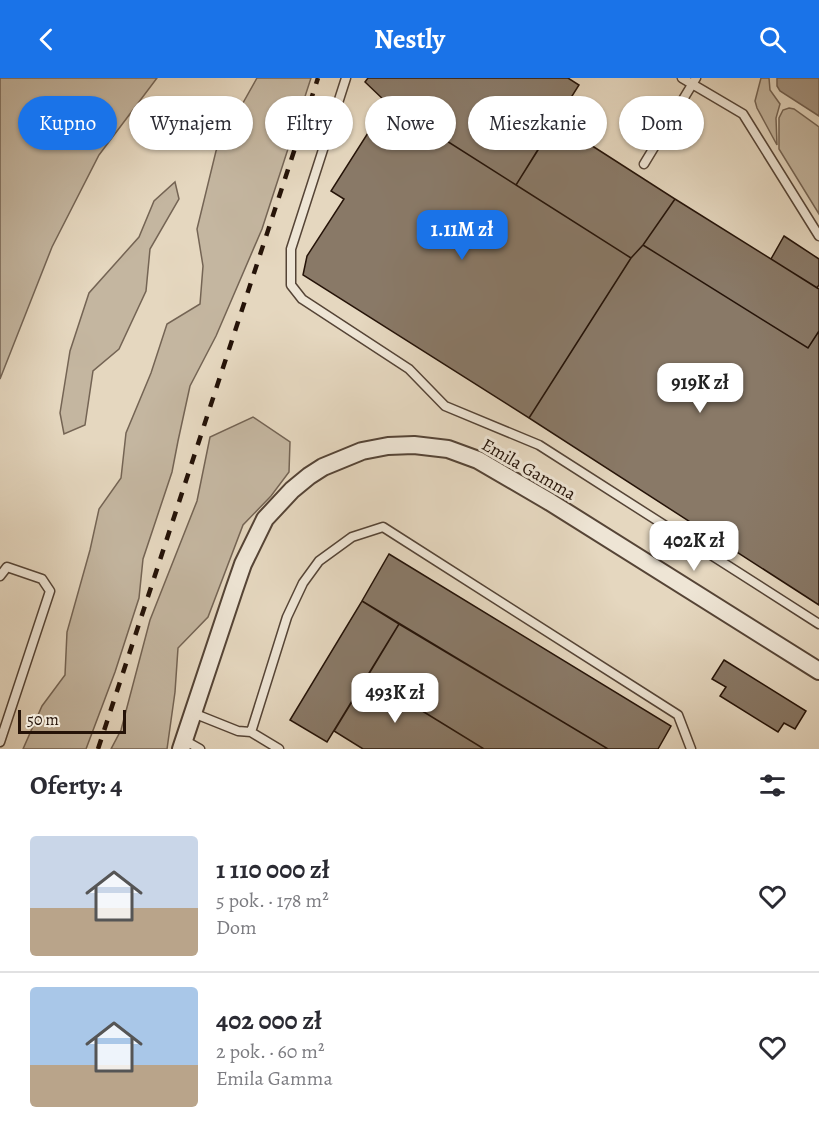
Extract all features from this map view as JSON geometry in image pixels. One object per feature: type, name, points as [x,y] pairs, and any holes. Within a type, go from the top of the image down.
[{"type":"street","name":"Emila Gamma","points":[[183,745],[240,572],[266,519],[292,490],[323,467],[362,451],[402,445],[448,449],[478,460],[550,502],[819,671]]},
{"type":"lane","points":[[346,78],[291,249],[291,285],[302,299],[409,369],[445,406],[539,445],[819,624]]},
{"type":"lane","points":[[682,78],[694,81],[743,114],[819,235]]},
{"type":"lane","points":[[644,164],[694,81]]},
{"type":"lane","points":[[251,732],[287,617],[303,583],[319,561],[352,537],[383,527],[678,715],[691,749]]},
{"type":"lane","points":[[0,576],[7,567],[42,579],[50,591],[0,742]]},
{"type":"lane","points":[[193,713],[238,731],[251,732],[279,749]]},
{"type":"lane","points":[[183,745],[200,749]]},
{"type":"shaded area","points":[[0,78],[157,78],[143,96],[129,96],[129,115],[117,131],[117,96],[18,96],[18,150],[103,150],[52,247],[0,379]]},
{"type":"shaded area","points":[[257,78],[311,78],[305,96],[265,96],[265,150],[288,150],[262,229],[216,336],[190,386],[172,472],[143,559],[139,598],[115,672],[86,749],[23,749],[42,706],[65,675],[67,632],[99,509],[121,478],[126,433],[151,373],[167,324],[200,304],[203,266],[197,229],[216,151],[253,150],[253,96],[247,96]]},
{"type":"shaded area","points":[[761,78],[769,78],[770,90],[780,104],[776,118],[777,145],[755,101]]},
{"type":"shaded area","points":[[777,78],[819,78],[819,116],[780,91]]},
{"type":"shaded area","points":[[794,109],[819,127],[819,214],[779,149],[779,118],[783,110]]},
{"type":"shaded area","points":[[175,182],[179,199],[150,249],[146,291],[119,349],[93,371],[85,425],[64,434],[60,413],[70,351],[89,293],[139,237],[154,201]]},
{"type":"shaded area","points":[[253,417],[290,442],[289,472],[271,496],[243,525],[208,617],[178,648],[167,749],[111,749],[121,730],[150,620],[197,501],[210,437]]},
{"type":"building","points":[[368,78],[568,78],[579,85],[572,96],[468,96],[468,150],[538,150],[516,185],[456,147],[456,96],[380,96],[365,82]]},
{"type":"building","points":[[365,138],[365,150],[456,150],[456,147],[631,258],[529,418],[303,275],[307,256],[344,199],[331,191]]},
{"type":"building","points":[[538,150],[599,150],[675,199],[643,245],[631,258],[516,185]]},
{"type":"building","points":[[675,199],[819,289],[819,331],[808,348],[643,245]]},
{"type":"building","points":[[784,236],[819,259],[817,288],[771,259]]},
{"type":"building","points":[[643,245],[808,348],[819,331],[819,605],[529,418],[631,258]]},
{"type":"building","points":[[389,554],[671,726],[658,749],[608,749],[362,601]]},
{"type":"building","points":[[362,601],[399,624],[327,742],[290,720]]},
{"type":"building","points":[[399,624],[608,749],[484,749],[367,677]]},
{"type":"building","points":[[724,660],[806,711],[795,729],[784,723],[778,732],[720,696],[726,687],[712,679]]},
{"type":"building","points":[[367,677],[484,749],[363,749],[334,731]]},
{"type":"railway","points":[[98,749],[318,78]]}]
